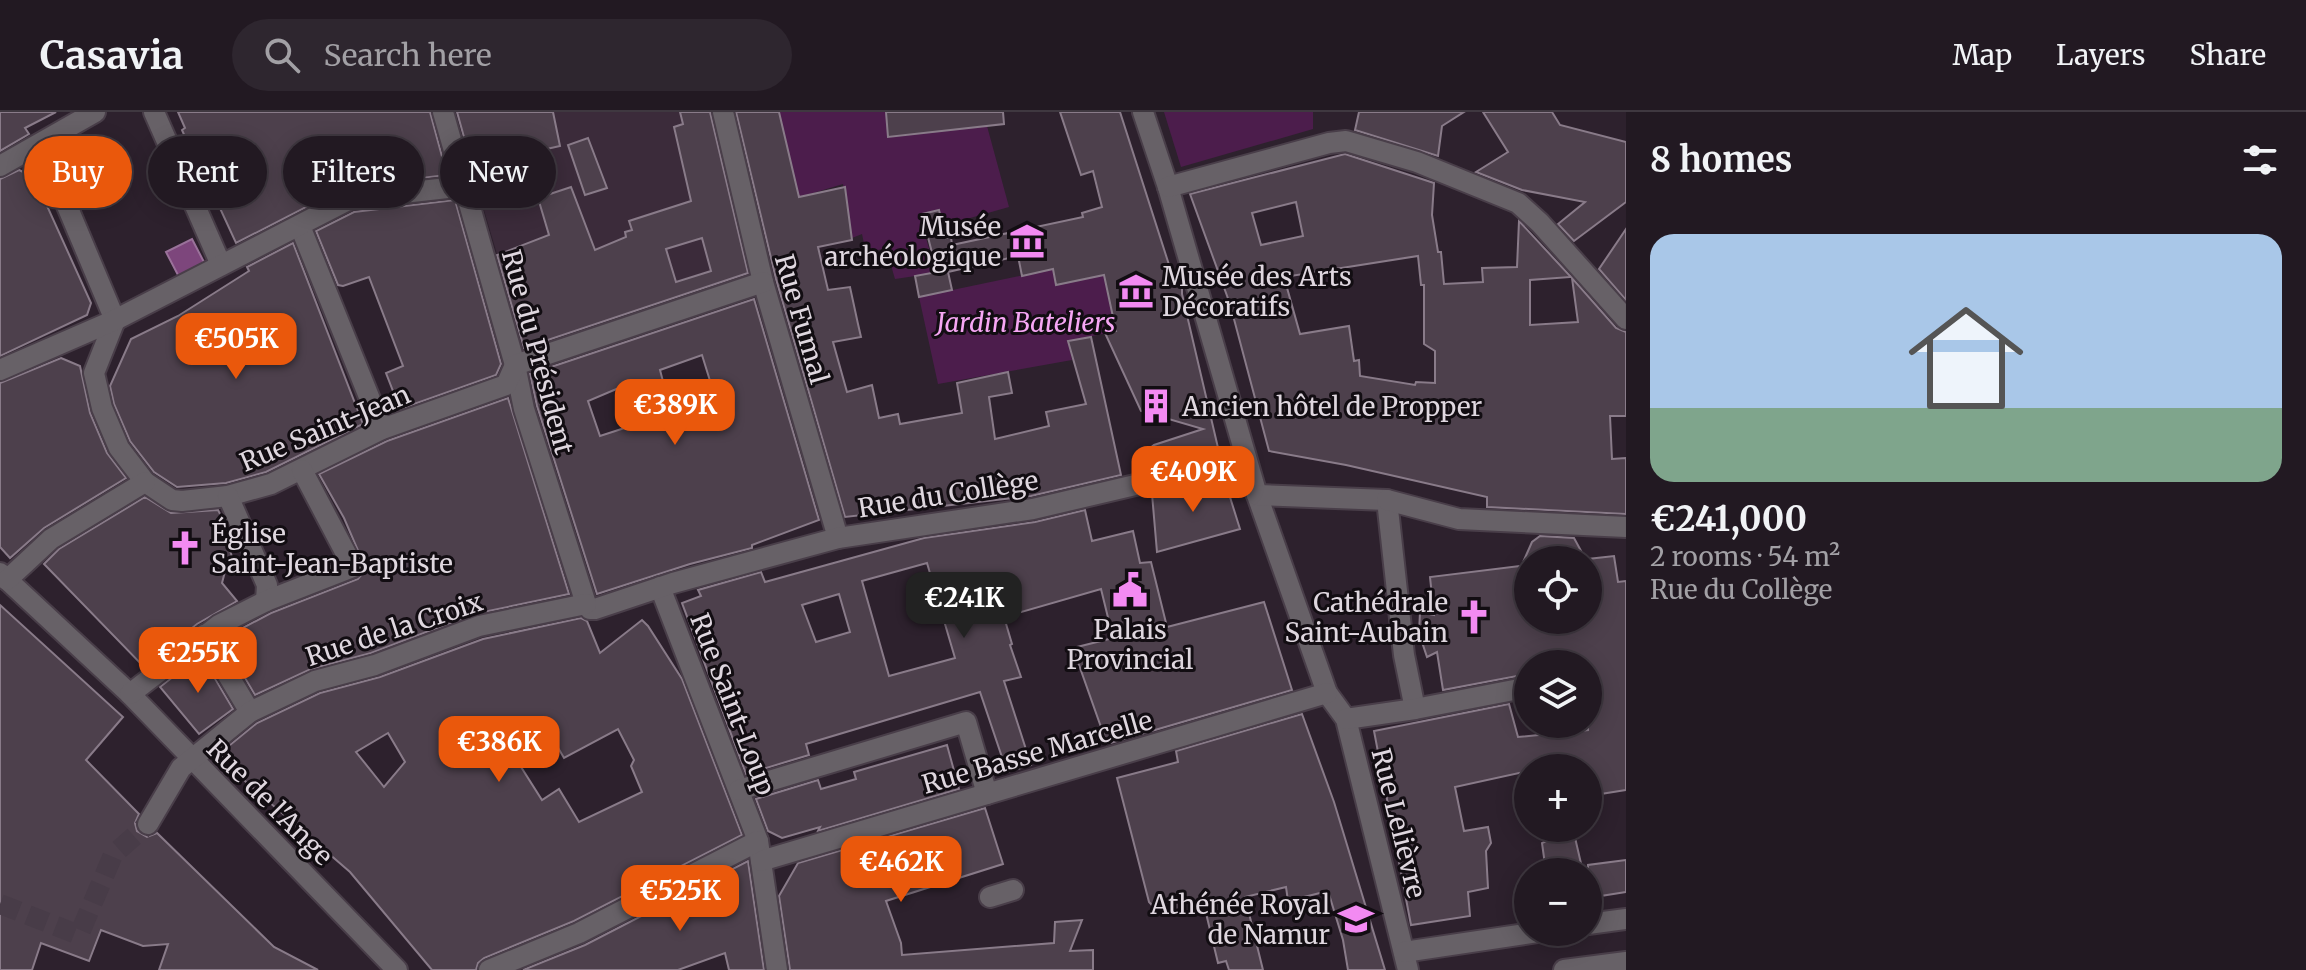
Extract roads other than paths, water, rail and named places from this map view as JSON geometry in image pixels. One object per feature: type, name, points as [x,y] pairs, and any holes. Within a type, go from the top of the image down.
[{"type":"street","points":[[54,136],[95,112]]},
{"type":"street","points":[[154,112],[221,265]]},
{"type":"street","name":"Rue du Président","points":[[443,112],[450,136]]},
{"type":"street","name":"Rue Fumal","points":[[723,112],[763,282],[838,538]]},
{"type":"street","name":"Rue Lelièvre","points":[[1143,112],[1168,187],[1257,495],[1327,693],[1346,719],[1406,961]]},
{"type":"street","points":[[1168,187],[1346,141],[1417,162],[1518,203],[1540,223],[1626,319]]},
{"type":"street","points":[[0,166],[24,153]]},
{"type":"street","points":[[0,370],[115,320],[350,199],[440,189]]},
{"type":"street","points":[[4,576],[51,539],[145,482],[119,448],[102,408],[94,373],[115,320],[68,208]]},
{"type":"street","name":"Rue du Président","points":[[471,208],[515,365],[524,409],[586,604]]},
{"type":"street","points":[[300,226],[382,429]]},
{"type":"street","points":[[515,365],[763,282]]},
{"type":"street","name":"Rue Saint-Jean","points":[[145,482],[172,500],[182,501],[228,496],[271,484],[382,429],[506,385],[515,365]]},
{"type":"street","name":"Rue du Collège","points":[[586,604],[590,609],[595,609],[660,587],[838,538],[1033,509],[1246,459]]},
{"type":"street","points":[[130,702],[204,635],[266,601],[353,567],[302,470]]},
{"type":"street","points":[[1257,495],[1387,500],[1459,519],[1626,527]]},
{"type":"street","points":[[228,496],[267,585],[266,601]]},
{"type":"street","points":[[1387,500],[1404,655],[1415,709]]},
{"type":"street","name":"Rue de l'Ange","points":[[4,576],[293,860],[371,950],[397,970]]},
{"type":"street","name":"Rue Saint-Loup","points":[[660,587],[707,727],[739,790],[760,851],[777,970]]},
{"type":"street","name":"Rue de la Croix","points":[[148,824],[181,768],[250,712],[315,681],[375,665],[479,626],[586,604]]},
{"type":"street","points":[[204,635],[250,712]]},
{"type":"street","points":[[1346,719],[1514,690]]},
{"type":"street","name":"Rue Basse Marcelle","points":[[489,970],[760,851],[850,834],[1327,693]]},
{"type":"street","points":[[739,790],[966,722],[987,794]]},
{"type":"street","points":[[990,897],[1013,890]]},
{"type":"street","points":[[1602,922],[1626,919]]},
{"type":"street","points":[[1406,961],[1514,937]]},
{"type":"street","points":[[1564,970],[1626,962]]},
{"type":"tunnel","points":[[0,904],[79,935],[113,855],[148,824]]},
{"type":"place","name":"Musée archéologique","points":[[1027,241]]},
{"type":"place","name":"Musée des Arts Décoratifs","points":[[1136,291]]},
{"type":"place","name":"Ancien hôtel de Propper","points":[[1156,406]]},
{"type":"place","name":"Église Saint-Jean-Baptiste","points":[[185,548]]},
{"type":"place","name":"Palais Provincial","points":[[1130,590]]},
{"type":"place","name":"Cathédrale Saint-Aubain","points":[[1474,617]]},
{"type":"place","name":"Athénée Royal de Namur","points":[[1356,919]]},
{"type":"park label","name":"Jardin Bateliers","points":[[1026,322]]}]
